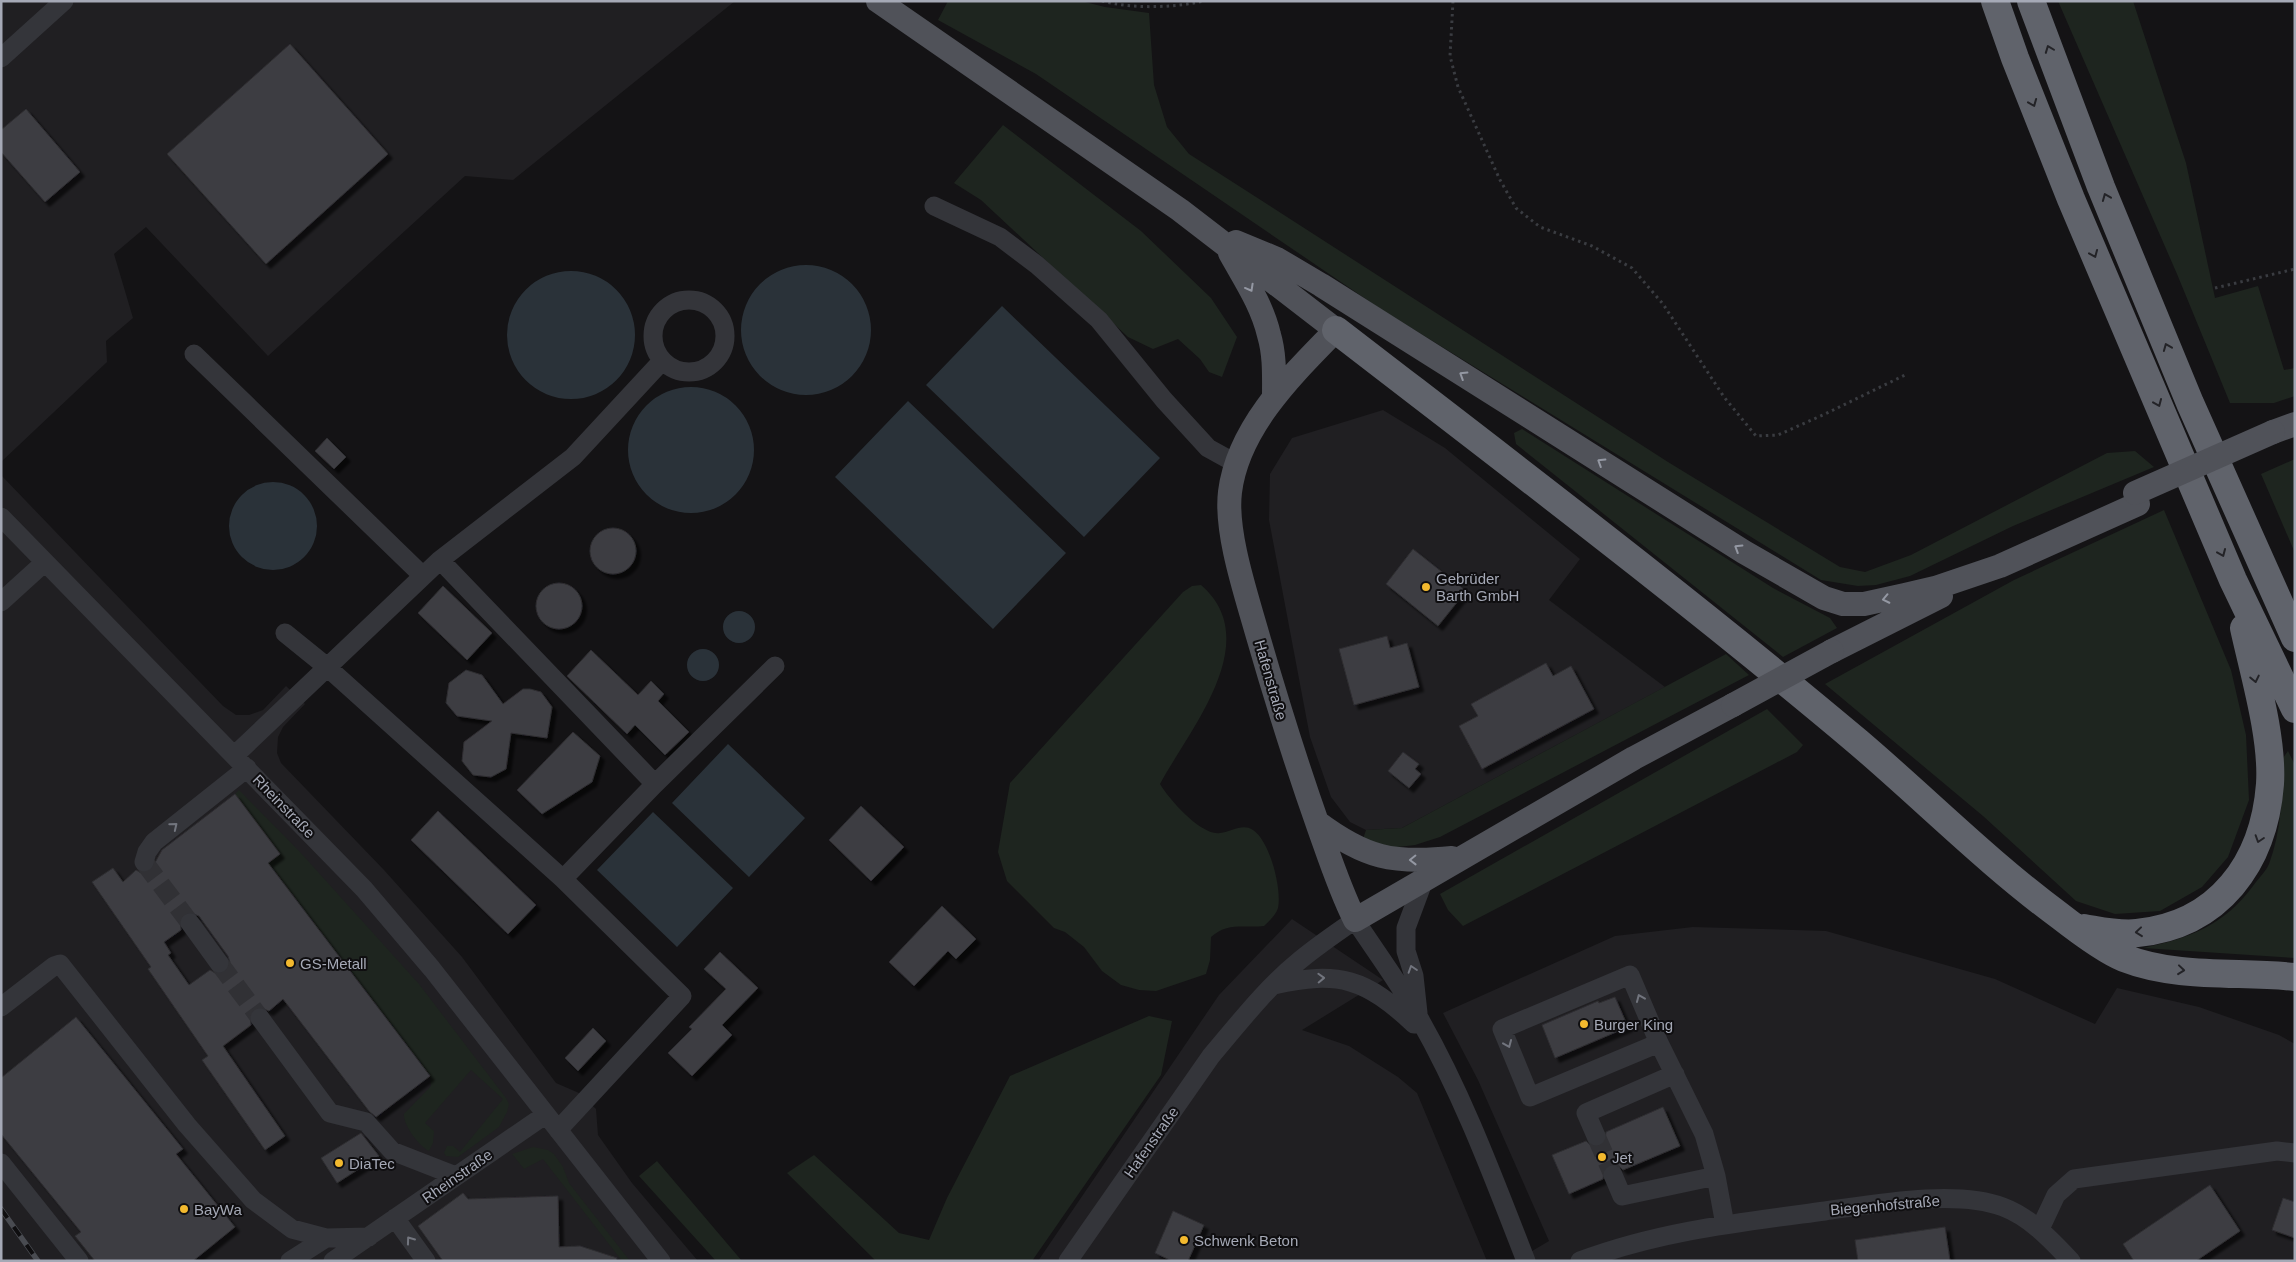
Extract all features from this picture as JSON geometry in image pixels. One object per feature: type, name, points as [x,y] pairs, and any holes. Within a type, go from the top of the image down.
[{"type":"highway","points":[[1995,1],[2015,58],[2071,199],[2233,580],[2295,709]]},
{"type":"highway","points":[[2031,1],[2101,187],[2179,376],[2295,638]]},
{"type":"highway","points":[[1336,330],[1585,522],[1758,659],[1859,743],[2033,897],[2073,926],[2122,957],[2158,968],[2202,973],[2295,977]]},
{"type":"highway","points":[[2073,926],[2113,933],[2136,933],[2166,928],[2190,920],[2218,900],[2230,888],[2253,856],[2265,820],[2270,783],[2268,744],[2233,580]]},
{"type":"main road","points":[[878,1],[1203,227],[1336,330]]},
{"type":"main road","points":[[1203,227],[1277,259],[1322,285],[1744,552],[1824,598],[1843,604],[1864,604],[1934,588],[2000,566]]},
{"type":"main road","points":[[1226,245],[1259,305],[1269,334],[1273,357],[1274,397]]},
{"type":"main road","name":"Hafenstraße","points":[[1336,330],[1274,397],[1250,434],[1237,464],[1230,492],[1229,511],[1241,571],[1288,740],[1344,898],[1355,920]]},
{"type":"main road","points":[[1355,920],[1426,877],[1832,651],[2137,498],[2285,435]]},
{"type":"main road","points":[[1317,822],[1343,842],[1376,857],[1400,861],[1462,857]]},
{"type":"street","points":[[1,58],[64,1]]},
{"type":"street","points":[[934,206],[1000,237],[1037,265],[1099,320],[1164,400],[1208,448],[1237,464]]},
{"type":"street","points":[[194,354],[423,576]]},
{"type":"street","points":[[144,862],[147,852],[154,842],[241,761],[326,667],[440,560],[573,457],[662,361]]},
{"type":"street","name":"Rheinstraße","points":[[1,517],[364,889],[432,970],[661,1261]]},
{"type":"street","points":[[440,560],[655,784]]},
{"type":"street","points":[[1,602],[44,562]]},
{"type":"street","points":[[285,633],[326,667],[563,879],[682,996],[558,1130]]},
{"type":"street","points":[[563,879],[655,784],[775,666]]},
{"type":"street","points":[[1418,1017],[1414,976],[1406,951],[1406,928],[1414,901],[1426,877]]},
{"type":"street","points":[[1355,920],[1430,1038],[1472,1125],[1526,1261]]},
{"type":"street","name":"Hafenstraße","points":[[1068,1261],[1211,1056],[1236,1026],[1299,961],[1355,920]]},
{"type":"street","points":[[190,923],[219,962]]},
{"type":"street","points":[[1,1007],[54,966],[60,964],[187,1126],[253,1200],[292,1229],[326,1238],[369,1237]]},
{"type":"street","points":[[1659,1044],[1530,1097],[1502,1029],[1630,975],[1659,1044],[1704,1134],[1716,1176],[1725,1225]]},
{"type":"street","points":[[1273,986],[1302,979],[1332,978],[1366,987],[1395,1006],[1430,1038]]},
{"type":"street","points":[[260,1018],[330,1113],[366,1122],[392,1152],[456,1176]]},
{"type":"street","points":[[1596,1136],[1586,1113],[1674,1074]]},
{"type":"street","name":"Rheinstraße","points":[[333,1261],[545,1115]]},
{"type":"street","points":[[2040,1229],[2056,1195],[2074,1179],[2277,1151],[2295,1153]]},
{"type":"street","points":[[1,1163],[79,1261]]},
{"type":"street","points":[[1613,1175],[1622,1196],[1716,1176]]},
{"type":"street","name":"Biegenhofstraße","points":[[1580,1261],[1659,1236],[1878,1204],[1946,1199],[1982,1202],[2004,1207],[2040,1229],[2071,1261]]},
{"type":"street","points":[[395,1218],[426,1261]]},
{"type":"street","points":[[290,1261],[326,1238]]},
{"type":"path","points":[[1102,1],[1150,6],[1189,4],[1204,1]]},
{"type":"path","points":[[1452,1],[1450,56],[1458,87],[1500,180],[1516,208],[1540,227],[1592,246],[1632,268],[1663,304],[1724,397],[1756,436],[1778,435],[1905,374]]},
{"type":"path","points":[[2215,288],[2295,269]]},
{"type":"shaded area","points":[[1,1],[735,1],[513,180],[465,176],[268,356],[146,227],[114,254],[133,318],[106,341],[107,362],[1,462]]},
{"type":"shaded area","points":[[948,1],[1081,1],[1105,7],[1149,13],[1154,85],[1167,127],[1189,154],[1668,462],[1840,567],[1865,572],[1911,555],[2107,453],[2135,451],[2154,467],[2013,526],[1910,576],[1876,585],[1858,586],[1821,580],[1379,308],[1036,74],[938,20]]},
{"type":"shaded area","points":[[2058,1],[2133,1],[2186,163],[2215,298],[2258,286],[2284,370],[2295,368],[2295,396],[2274,403],[2230,403],[2177,274]]},
{"type":"shaded area","points":[[1003,125],[1141,231],[1211,298],[1237,337],[1222,377],[1209,372],[1200,359],[1178,339],[1153,349],[1128,337],[981,200],[954,183]]},
{"type":"shaded area","points":[[806,265],[819,266],[831,270],[852,284],[866,305],[870,317],[870,343],[866,355],[852,376],[831,390],[819,394],[806,395],[793,394],[781,390],[760,376],[746,355],[742,343],[741,330],[742,317],[746,305],[760,284],[781,270],[793,266]]},
{"type":"shaded area","points":[[571,271],[595,276],[607,282],[616,290],[624,299],[630,311],[635,335],[630,359],[624,371],[616,380],[607,388],[595,394],[571,399],[547,394],[535,388],[526,380],[518,371],[512,359],[507,335],[512,311],[518,299],[526,290],[535,282],[547,276]]},
{"type":"shaded area","points":[[1002,306],[1160,458],[1084,537],[926,385]]},
{"type":"shaded area","points":[[691,387],[715,392],[726,397],[736,405],[744,415],[749,426],[754,450],[749,474],[744,485],[736,495],[726,503],[715,508],[691,513],[667,508],[656,503],[646,495],[638,485],[633,474],[628,450],[633,426],[638,415],[646,405],[656,397],[667,392]]},
{"type":"shaded area","points":[[908,401],[1066,553],[993,629],[835,477]]},
{"type":"shaded area","points":[[1383,410],[1445,448],[1580,559],[1549,600],[1665,687],[1402,828],[1366,830],[1350,822],[1331,797],[1310,737],[1269,520],[1270,474],[1292,438]]},
{"type":"shaded area","points":[[1522,429],[1773,588],[1830,618],[1837,628],[1783,657],[1516,444],[1514,433]]},
{"type":"shaded area","points":[[2295,459],[2295,553],[2261,474]]},
{"type":"shaded area","points":[[1,475],[223,706],[236,715],[249,715],[263,710],[286,686],[305,704],[283,727],[278,737],[277,753],[281,763],[384,870],[462,957],[556,1083],[579,1093],[596,1109],[598,1135],[632,1183],[698,1261],[1,1261]]},
{"type":"shaded area","points":[[273,482],[290,486],[304,495],[313,509],[317,526],[313,543],[304,557],[290,566],[273,570],[256,566],[242,557],[233,543],[229,526],[233,509],[242,495],[256,486]]},
{"type":"shaded area","points":[[2164,510],[2231,670],[2246,735],[2249,800],[2228,857],[2202,887],[2160,911],[2115,914],[2076,901],[1983,816],[1825,684],[2014,580]]},
{"type":"shaded area","points":[[1201,585],[1219,607],[1226,632],[1224,658],[1216,685],[1203,712],[1160,784],[1178,807],[1204,829],[1220,833],[1245,827],[1253,830],[1259,836],[1265,844],[1273,866],[1278,889],[1278,908],[1264,926],[1229,927],[1211,937],[1210,960],[1206,974],[1156,991],[1139,990],[1121,985],[1102,971],[1084,947],[1065,932],[1054,928],[1007,881],[998,852],[1010,783],[1183,592],[1192,586]]},
{"type":"shaded area","points":[[739,611],[745,612],[750,616],[754,621],[754,633],[750,638],[745,642],[739,643],[733,642],[728,638],[724,633],[723,627],[724,621],[728,616],[733,612]]},
{"type":"shaded area","points":[[703,649],[709,650],[714,654],[718,659],[718,671],[714,676],[709,680],[703,681],[697,680],[692,676],[688,671],[687,665],[688,659],[692,654],[697,650]]},
{"type":"shaded area","points":[[1726,654],[1749,675],[1440,837],[1415,845],[1389,848],[1363,839],[1366,830],[1402,828]]},
{"type":"shaded area","points":[[1767,709],[1803,745],[1797,752],[1463,926],[1448,910],[1440,894]]},
{"type":"shaded area","points":[[728,744],[805,818],[749,877],[672,803]]},
{"type":"shaded area","points":[[2288,751],[2295,765],[2295,958],[2143,948],[2191,935],[2217,921],[2242,900],[2264,872],[2269,864],[2277,838],[2283,758]]},
{"type":"shaded area","points":[[239,790],[300,852],[419,984],[506,1098],[509,1104],[499,1127],[458,1157],[446,1156],[444,1153],[447,1146],[453,1146],[460,1152],[503,1099],[471,1070],[425,1123],[434,1131],[433,1143],[429,1151],[416,1140],[406,1124],[404,1114],[431,1086],[430,1076],[268,863],[280,853],[235,794]]},
{"type":"shaded area","points":[[653,812],[733,888],[677,947],[597,870]]},
{"type":"shaded area","points":[[1292,919],[1383,980],[1302,1030],[1349,1046],[1398,1077],[1417,1093],[1487,1261],[1038,1261],[1219,995]]},
{"type":"shaded area","points":[[1693,927],[1826,931],[1995,979],[2095,1024],[2117,988],[2199,1007],[2279,1035],[2295,1044],[2295,1261],[1515,1261],[1549,1241],[1478,1080],[1443,1013],[1615,936]]},
{"type":"shaded area","points":[[1149,1016],[1172,1021],[1161,1075],[1032,1261],[876,1261],[787,1173],[814,1155],[899,1233],[929,1240],[947,1198],[1010,1076]]},
{"type":"shaded area","points":[[533,1147],[548,1150],[554,1154],[563,1167],[569,1183],[630,1261],[622,1261],[543,1159],[524,1169],[512,1154]]},
{"type":"shaded area","points":[[657,1161],[742,1261],[716,1261],[639,1176]]},
{"type":"building","points":[[290,44],[388,154],[266,264],[167,154]]},
{"type":"building","points":[[26,109],[80,172],[45,202],[1,152],[1,130]]},
{"type":"building","points":[[327,438],[346,457],[334,469],[315,451]]},
{"type":"building","points":[[608,528],[618,528],[632,538],[636,551],[632,564],[626,570],[618,574],[608,574],[594,564],[590,556],[590,546],[600,532]]},
{"type":"building","name":"Gebrüder Barth GmbH","points":[[1413,549],[1466,591],[1438,626],[1386,584]]},
{"type":"building","points":[[554,583],[564,583],[578,593],[582,606],[578,619],[572,625],[564,629],[554,629],[540,619],[536,611],[536,601],[546,587]]},
{"type":"building","points":[[443,586],[492,633],[467,660],[418,613]]},
{"type":"building","points":[[1387,636],[1390,648],[1407,643],[1419,687],[1354,705],[1339,649]]},
{"type":"building","points":[[591,650],[638,695],[651,681],[664,694],[658,701],[689,732],[665,755],[635,725],[627,734],[567,676]]},
{"type":"building","points":[[1546,663],[1553,676],[1571,666],[1594,709],[1482,769],[1459,726],[1478,716],[1471,704]]},
{"type":"building","points":[[466,670],[482,675],[503,704],[523,689],[530,689],[541,692],[552,707],[547,738],[511,733],[506,769],[491,777],[473,775],[462,761],[464,742],[492,721],[457,716],[446,703],[449,683]]},
{"type":"building","points":[[573,732],[600,756],[592,782],[542,814],[517,790]]},
{"type":"building","points":[[1403,752],[1419,764],[1415,769],[1421,774],[1409,788],[1388,771]]},
{"type":"building","points":[[235,794],[280,854],[268,863],[430,1076],[376,1117],[369,1111],[283,999],[269,1011],[259,1007],[254,1009],[250,1014],[251,1025],[223,1046],[285,1136],[265,1150],[202,1060],[208,1056],[148,969],[151,967],[92,882],[113,868],[123,882],[136,870],[141,873],[151,870],[162,850]],"holes":[[[188,912],[199,916],[228,956],[230,962],[225,972],[215,973],[210,970],[189,985],[168,955],[171,953],[164,942],[181,930],[180,919]]]},
{"type":"building","points":[[861,806],[904,847],[871,881],[829,840]]},
{"type":"building","points":[[438,811],[536,905],[508,934],[411,840]]},
{"type":"building","points":[[942,906],[976,939],[956,959],[948,951],[914,986],[889,962]]},
{"type":"building","points":[[720,952],[758,988],[722,1025],[732,1035],[692,1076],[668,1053],[692,1029],[689,1027],[726,989],[704,969]]},
{"type":"building","name":"Burger King","points":[[1615,997],[1628,1027],[1555,1058],[1542,1025],[1598,1001],[1599,1003]]},
{"type":"building","points":[[76,1017],[183,1149],[176,1154],[235,1227],[193,1261],[95,1261],[75,1236],[81,1232],[1,1134],[1,1078]]},
{"type":"building","points":[[593,1028],[606,1041],[578,1071],[565,1058]]},
{"type":"building","name":"Jet","points":[[1663,1107],[1680,1146],[1623,1170],[1619,1166],[1609,1165],[1604,1169],[1603,1179],[1569,1194],[1552,1155],[1586,1141],[1590,1145],[1600,1146],[1605,1142],[1606,1132]]},
{"type":"building","points":[[361,1133],[379,1156],[337,1183],[321,1158]]},
{"type":"building","points":[[2210,1185],[2240,1231],[2196,1261],[2134,1261],[2123,1244]]},
{"type":"building","points":[[463,1193],[468,1199],[558,1196],[559,1247],[580,1246],[617,1258],[616,1261],[443,1261],[418,1226]]},
{"type":"building","points":[[2283,1198],[2295,1202],[2295,1238],[2272,1230]]},
{"type":"building","points":[[1173,1211],[1204,1225],[1188,1261],[1172,1261],[1155,1253]]},
{"type":"building","points":[[1945,1227],[1950,1261],[1858,1261],[1855,1240]]},
{"type":"tunnel","points":[[144,862],[190,923]]},
{"type":"tunnel","points":[[219,963],[260,1018]]},
{"type":"tunnel","points":[[1596,1136],[1613,1175]]},
{"type":"railway","points":[[1,1209],[38,1261]]},
{"type":"place","name":"Gebrüder Barth GmbH","points":[[1426,587]]},
{"type":"place","name":"GS-Metall","points":[[290,963]]},
{"type":"place","name":"Burger King","points":[[1584,1024]]},
{"type":"place","name":"Jet","points":[[1602,1157]]},
{"type":"place","name":"DiaTec","points":[[339,1163]]},
{"type":"place","name":"BayWa","points":[[184,1209]]},
{"type":"place","name":"Schwenk Beton","points":[[1184,1240]]}]
